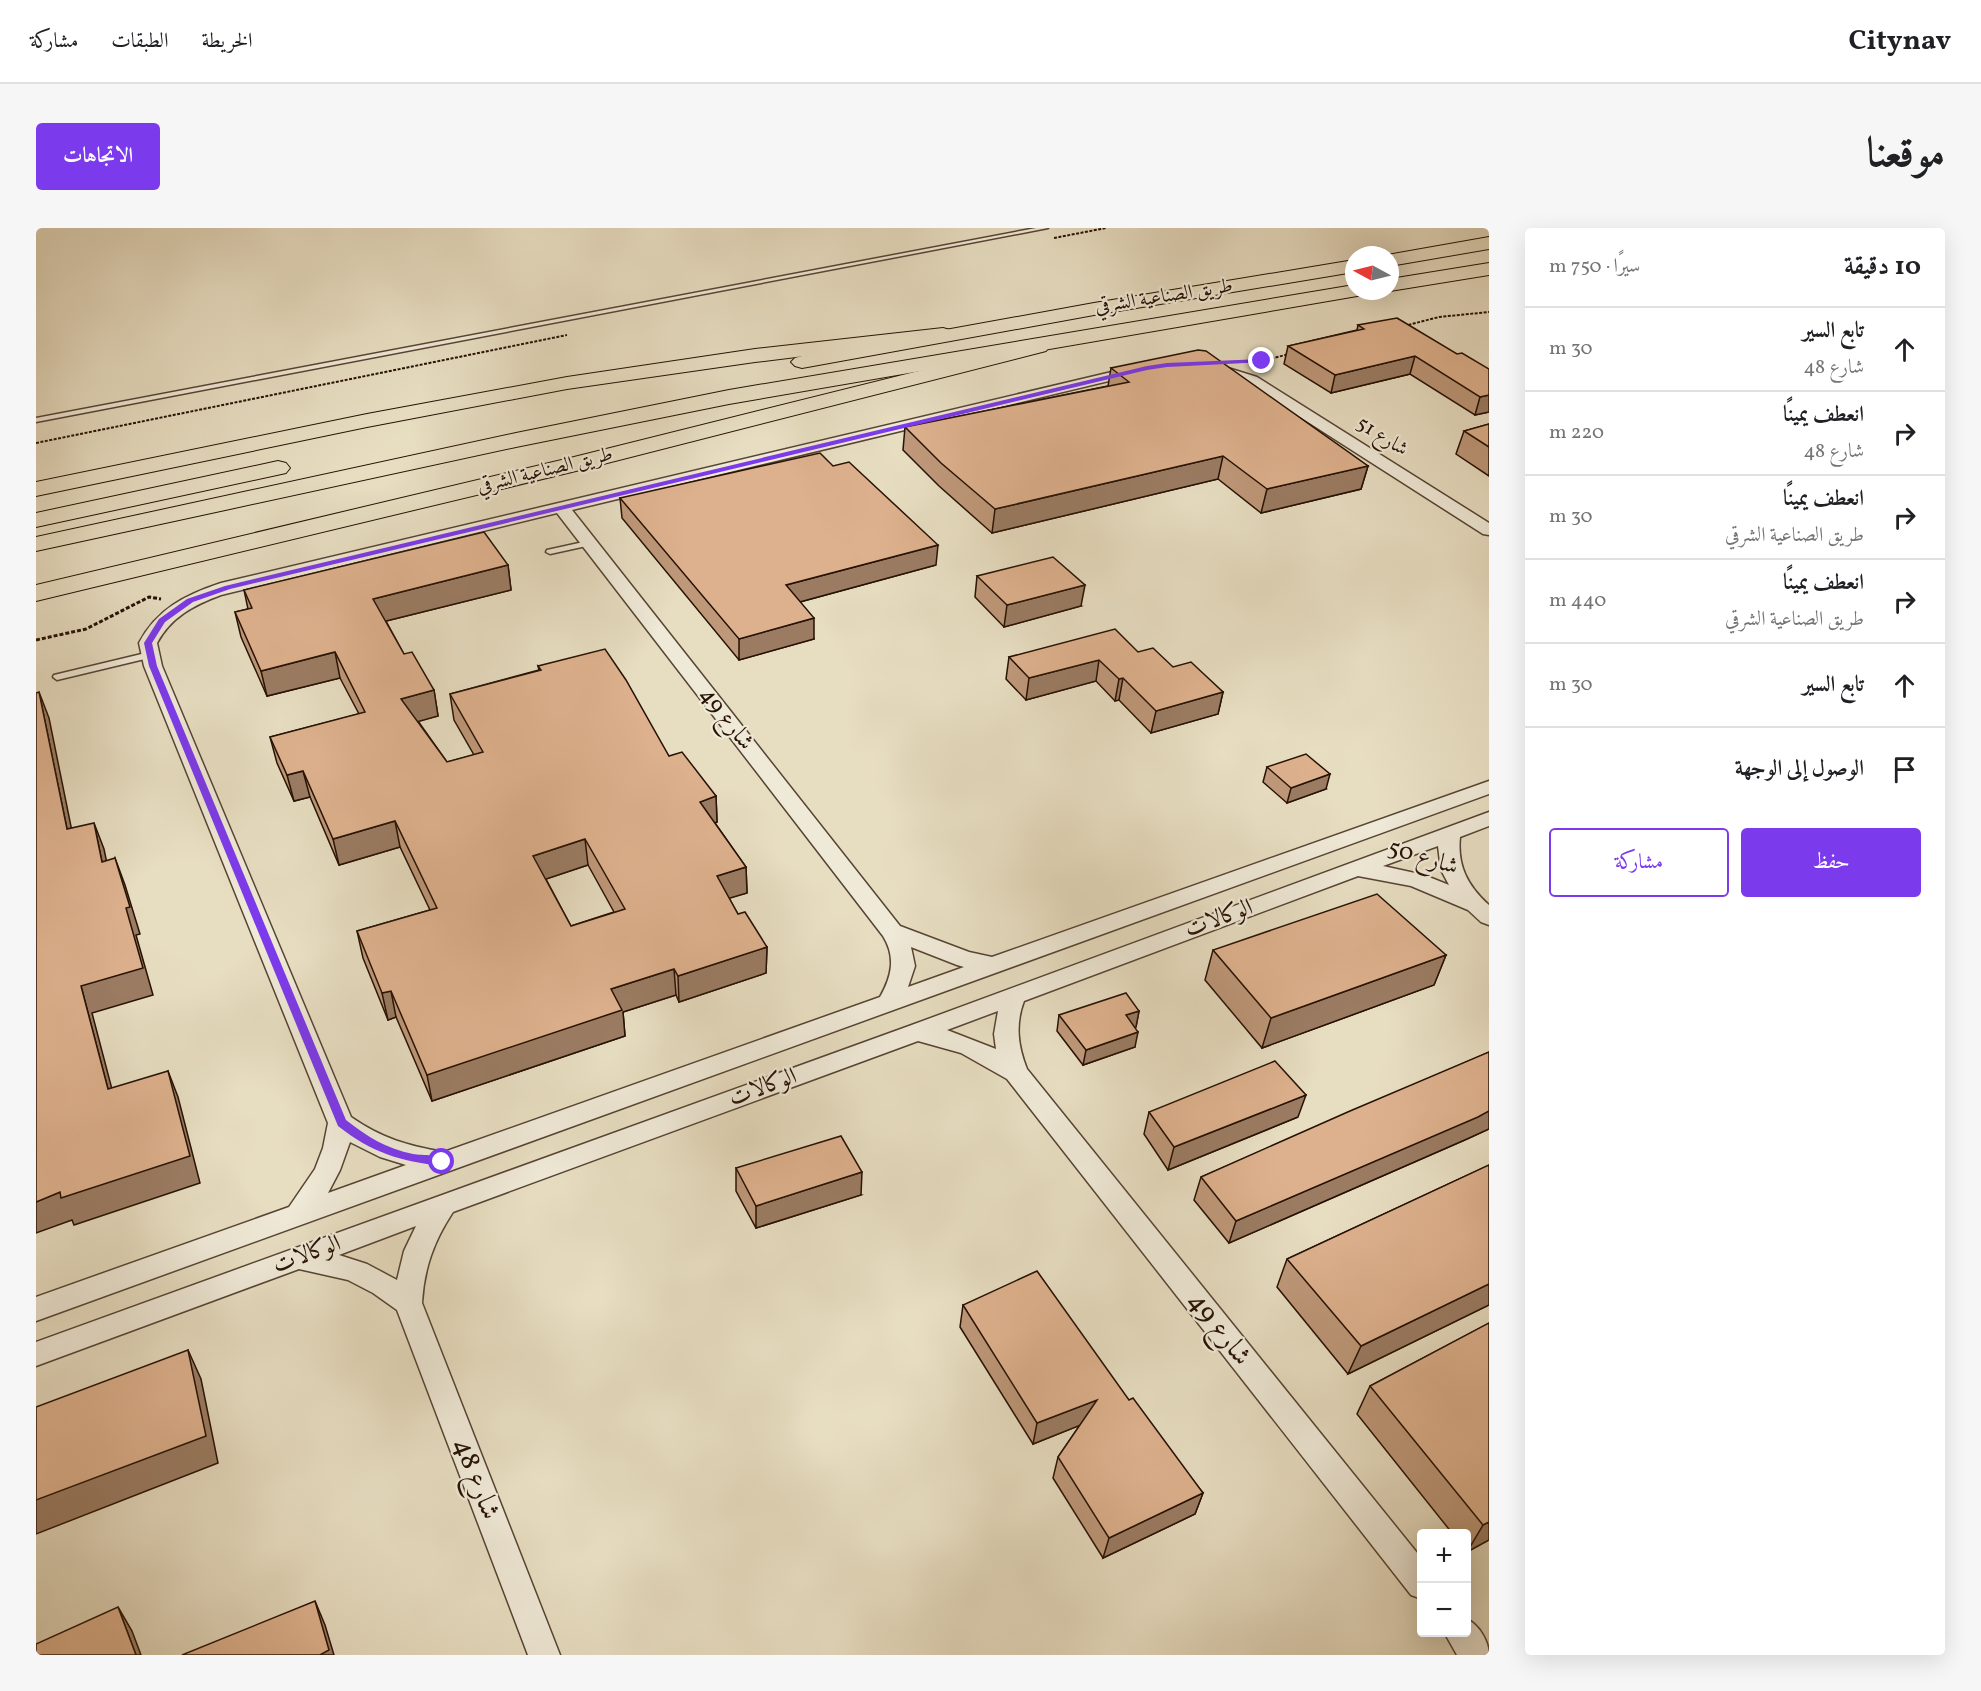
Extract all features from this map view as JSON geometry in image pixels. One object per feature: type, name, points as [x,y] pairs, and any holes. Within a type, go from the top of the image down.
[{"type":"main road","points":[[1399,258],[1489,243]]},
{"type":"main road","name":"طريق الصناعية الشرقي","points":[[664,389],[1094,309],[1345,267]]},
{"type":"main road","points":[[1399,284],[1489,269]]},
{"type":"main road","name":"طريق الصناعية الشرقي","points":[[36,520],[729,397],[1345,293]]},
{"type":"main road","name":"طريق الصناعية الشرقي","points":[[36,489],[568,383],[867,341],[975,331]]},
{"type":"main road","name":"طريق الصناعية الشرقي","points":[[36,593],[599,458],[1053,343]]},
{"type":"main road","points":[[504,422],[561,410]]},
{"type":"main road","points":[[36,501],[281,451],[316,432]]},
{"type":"main road","name":"طريق الصناعية الشرقي","points":[[36,544],[303,474]]},
{"type":"street","name":"طريق الصناعية الشرقي","points":[[151,660],[148,643],[162,620],[182,605],[227,587],[1157,366]]},
{"type":"street","name":"شارع 51","points":[[1201,366],[1234,372],[1252,380],[1489,530]]},
{"type":"street","name":"شارع 49","points":[[561,507],[902,946],[904,963],[900,983],[890,1001]]},
{"type":"street","points":[[151,660],[341,1123],[339,1145],[331,1168],[318,1191],[300,1213]]},
{"type":"street","name":"الوكالات","points":[[36,1309],[1489,787]]},
{"type":"street","name":"الوكالات","points":[[36,1354],[917,1032],[1489,819]]},
{"type":"street","name":"شارع 50","points":[[1450,833],[1447,849],[1450,867],[1459,886],[1481,911]]},
{"type":"street","name":"شارع 50","points":[[1355,868],[1416,880],[1481,911]]},
{"type":"street","points":[[892,931],[965,959],[992,965]]},
{"type":"street","name":"شارع 49","points":[[1015,995],[1008,1013],[1005,1032],[1008,1053],[1016,1073],[1421,1583]]},
{"type":"street","name":"شارع 49","points":[[917,1032],[970,1045],[1016,1073]]},
{"type":"street","points":[[341,1123],[361,1138],[385,1150],[412,1158],[442,1162]]},
{"type":"street","name":"شارع 48","points":[[444,1205],[428,1227],[416,1251],[409,1277],[408,1304],[544,1655]]},
{"type":"street","name":"شارع 48","points":[[298,1258],[359,1271],[385,1285],[408,1304]]},
{"type":"street","points":[[1464,1637],[1478,1655]]},
{"type":"lane","points":[[36,420],[1045,228]]},
{"type":"lane","points":[[550,552],[588,543]]},
{"type":"lane","points":[[57,677],[151,660]]},
{"type":"path","points":[[1049,239],[1106,228]]},
{"type":"path","points":[[1395,328],[1439,317],[1489,312]]},
{"type":"path","points":[[36,443],[567,335]]},
{"type":"path","points":[[1242,361],[1262,361],[1296,353]]},
{"type":"path","points":[[36,640],[86,629],[149,597],[182,605]]},
{"type":"building","points":[[1397,318],[1457,354],[1462,353],[1489,369],[1489,395],[1480,397],[1415,356],[1335,375],[1288,346],[1364,329],[1358,325]]},
{"type":"building","points":[[1198,350],[1206,351],[1368,466],[1267,489],[1223,456],[995,509],[941,463],[905,427],[1129,382],[1111,368]]},
{"type":"building","points":[[1489,424],[1489,447],[1464,431]]},
{"type":"building","points":[[820,453],[833,466],[849,462],[938,545],[786,585],[814,618],[739,639],[620,498]]},
{"type":"building","points":[[484,532],[508,565],[373,599],[404,654],[412,652],[434,690],[401,699],[447,762],[483,752],[450,694],[541,670],[538,666],[605,649],[626,680],[669,756],[682,752],[716,796],[700,802],[746,867],[717,876],[738,914],[745,912],[767,947],[678,976],[674,969],[611,989],[622,1010],[427,1075],[391,991],[382,993],[357,931],[437,908],[395,821],[333,839],[303,771],[287,775],[270,737],[365,712],[335,652],[261,671],[235,612],[252,608],[244,590]],"holes":[[[585,839],[625,909],[571,926],[533,856]]]},
{"type":"building","points":[[1053,557],[1085,585],[1007,605],[977,576]]},
{"type":"building","points":[[1115,629],[1138,652],[1153,648],[1173,667],[1191,662],[1223,692],[1156,711],[1123,678],[1119,679],[1099,660],[1029,678],[1009,657]]},
{"type":"building","points":[[39,692],[67,829],[94,823],[102,862],[115,858],[130,907],[126,908],[143,968],[81,986],[108,1089],[168,1071],[190,1156],[61,1198],[60,1192],[36,1202],[36,693]]},
{"type":"building","points":[[1306,754],[1330,774],[1291,788],[1267,767]]},
{"type":"building","points":[[1377,894],[1446,955],[1271,1018],[1213,950]]},
{"type":"building","points":[[1126,993],[1139,1011],[1126,1015],[1138,1032],[1086,1050],[1059,1015]]},
{"type":"building","points":[[1489,1052],[1489,1111],[1478,1117],[1236,1221],[1201,1177],[1350,1111]]},
{"type":"building","points":[[1275,1061],[1306,1095],[1174,1147],[1149,1112]]},
{"type":"building","points":[[841,1136],[862,1172],[756,1206],[736,1168]]},
{"type":"building","points":[[1489,1165],[1489,1284],[1361,1346],[1287,1259]]},
{"type":"building","points":[[1037,1271],[1129,1400],[1133,1398],[1203,1493],[1109,1538],[1058,1457],[1097,1400],[1037,1423],[963,1305]]},
{"type":"building","points":[[1489,1323],[1489,1522],[1483,1525],[1370,1386]]},
{"type":"building","points":[[188,1350],[206,1436],[36,1500],[36,1407]]},
{"type":"building","points":[[315,1601],[329,1650],[320,1655],[182,1655]]},
{"type":"building","points":[[118,1607],[136,1655],[36,1655],[36,1644]]},
{"type":"route","points":[[442,1162],[412,1158],[385,1150],[361,1138],[341,1123],[153,666],[148,643],[162,620],[190,600],[227,587],[1147,368],[1231,361],[1262,361]]}]
